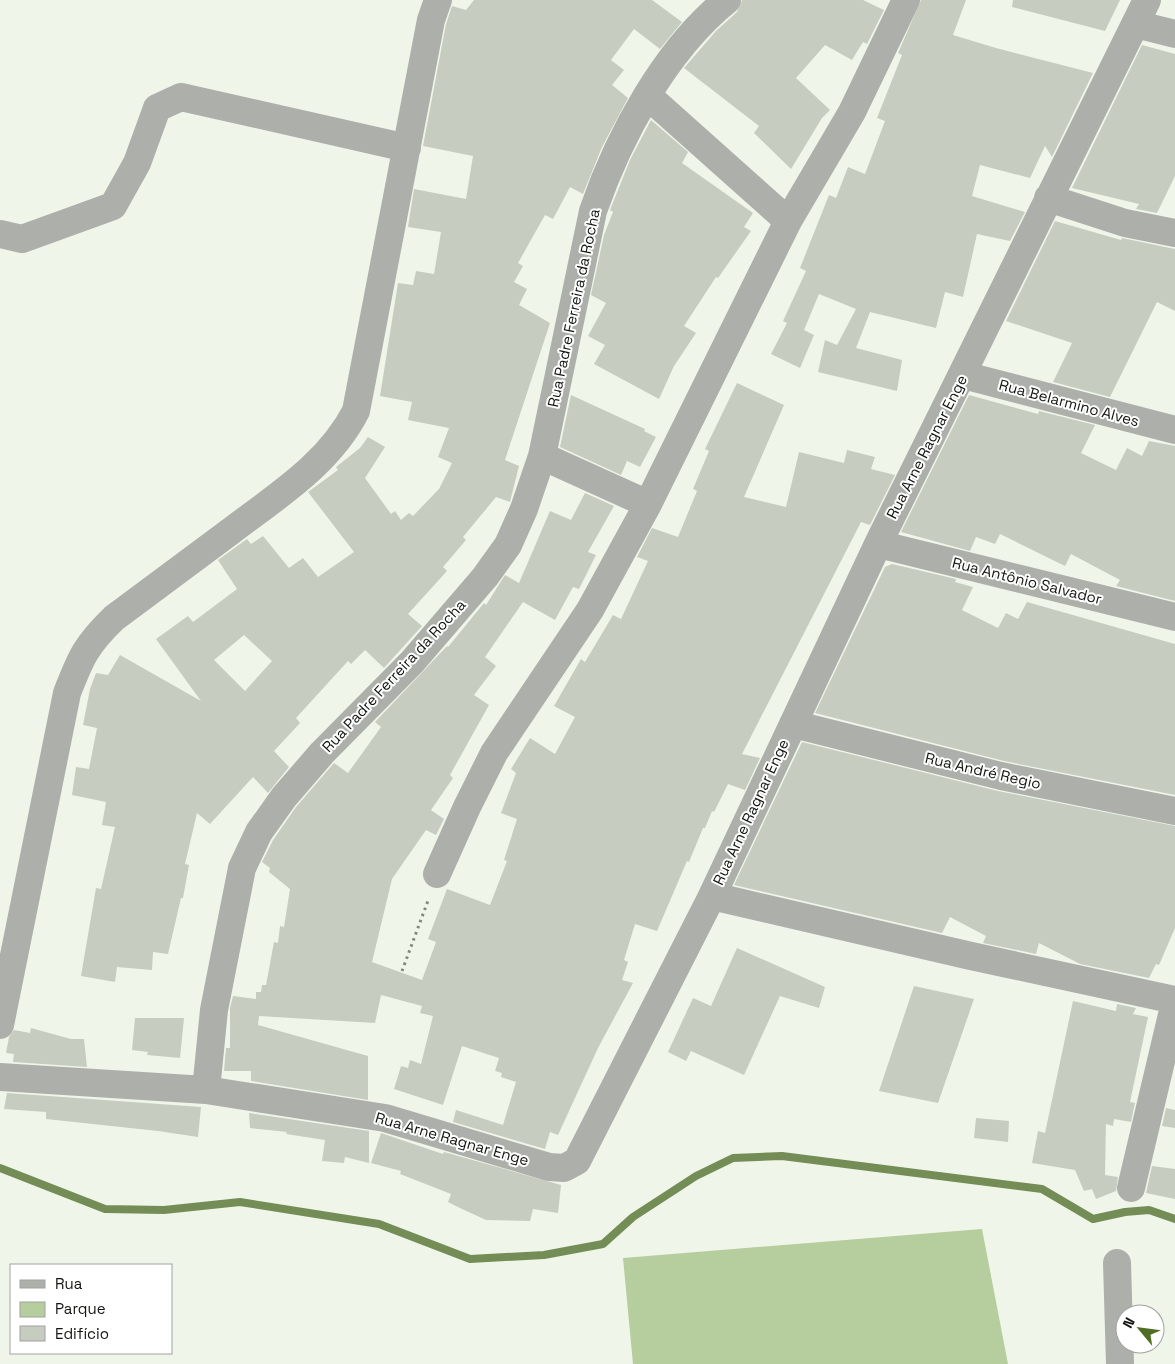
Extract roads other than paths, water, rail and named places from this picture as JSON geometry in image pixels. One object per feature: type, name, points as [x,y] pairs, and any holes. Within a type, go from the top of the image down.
[{"type":"street","points":[[0,1025],[67,693],[79,660],[92,639],[114,618],[290,486],[330,451],[345,433],[356,411],[431,20],[438,0]]},
{"type":"street","name":"Rua Padre Ferreira da Rocha","points":[[206,1090],[214,1010],[242,868],[259,832],[290,789],[412,662],[485,577],[508,545],[524,509],[542,456],[593,211],[606,174],[648,96],[686,39],[709,15],[727,0]]},
{"type":"street","points":[[437,874],[494,753],[590,610],[648,504],[788,221],[852,112],[906,0]]},
{"type":"street","points":[[1141,12],[1175,34]]},
{"type":"street","name":"Rua Arne Ragnar Enge","points":[[0,1077],[206,1090],[386,1118],[550,1167],[564,1168],[577,1161],[712,896],[878,544],[1141,12]]},
{"type":"street","points":[[648,96],[788,221]]},
{"type":"street","points":[[0,234],[22,239],[113,206],[136,163],[157,108],[182,97],[407,148]]},
{"type":"street","points":[[1048,198],[1125,223],[1175,233]]},
{"type":"street","name":"Rua Belarmino Alves","points":[[963,375],[1175,430]]},
{"type":"street","points":[[542,456],[648,504]]},
{"type":"street","name":"Rua Antônio Salvador","points":[[878,544],[1175,617]]},
{"type":"street","name":"Rua André Regio","points":[[793,724],[1001,776],[1175,811]]},
{"type":"street","name":"Rua Arne Ragnar Enge","points":[[712,896],[1175,1001]]},
{"type":"street","points":[[1131,1188],[1175,1001]]},
{"type":"street","points":[[1117,1263],[1120,1364]]},
{"type":"waterway","points":[[0,1168],[105,1209],[164,1210],[240,1202],[379,1224],[470,1259],[544,1255],[603,1244],[633,1217],[696,1176],[733,1158],[782,1156],[1042,1189],[1093,1219],[1125,1212],[1149,1210],[1175,1219]]}]
